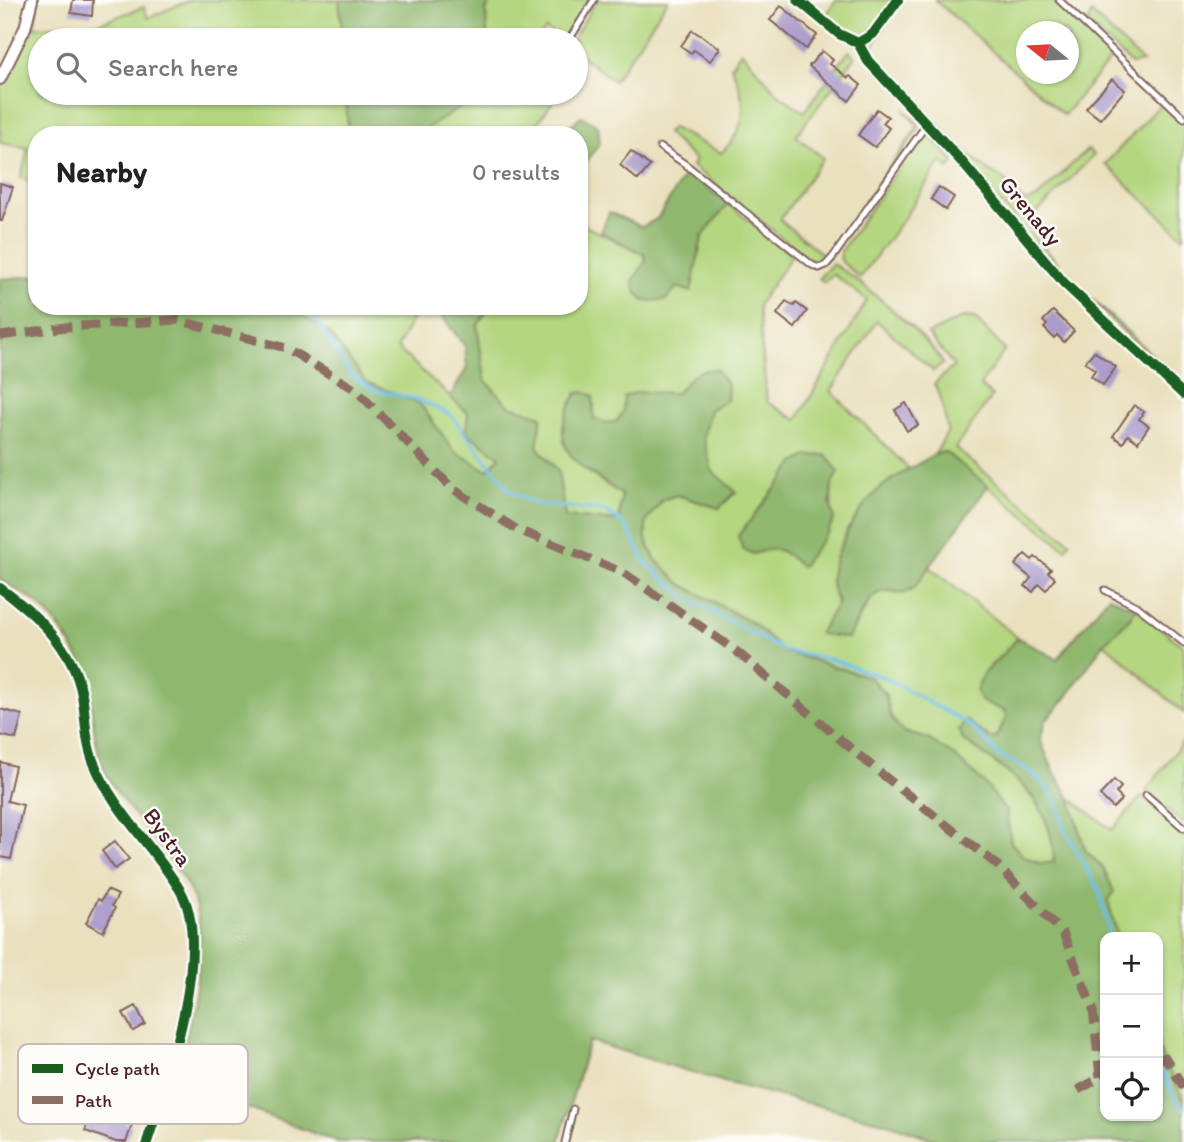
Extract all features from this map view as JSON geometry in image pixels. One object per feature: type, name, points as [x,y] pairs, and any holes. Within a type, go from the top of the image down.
[{"type":"street","points":[[0,79],[25,28],[32,0]]},
{"type":"street","points":[[798,0],[844,37],[858,43],[873,34],[898,0]]},
{"type":"street","name":"Grenady","points":[[858,43],[868,61],[962,162],[1064,283],[1184,395]]},
{"type":"street","name":"Bystra","points":[[0,588],[37,616],[68,656],[82,693],[92,759],[101,780],[170,874],[190,909],[194,950],[176,1044]]},
{"type":"street","name":"Bystra","points":[[147,1142],[153,1124]]},
{"type":"lane","points":[[576,28],[594,0]]},
{"type":"lane","points":[[1059,0],[1184,118]]},
{"type":"lane","points":[[660,147],[819,268],[833,257],[926,125]]},
{"type":"lane","points":[[1105,590],[1138,607],[1184,643]]},
{"type":"lane","points":[[1146,795],[1184,828]]},
{"type":"lane","points":[[565,1142],[573,1110]]},
{"type":"green space","points":[[36,0],[34,27],[94,25],[144,7],[148,18],[190,0],[339,0],[342,28],[33,28]]},
{"type":"green space","points":[[339,0],[490,0],[486,12],[487,28],[342,28]]},
{"type":"green space","points":[[490,0],[589,0],[572,28],[487,28],[486,12]]},
{"type":"green space","points":[[597,0],[668,0],[614,81],[588,61],[588,28],[580,28]]},
{"type":"green space","points":[[836,0],[893,0],[871,30],[859,37],[852,37],[825,17]]},
{"type":"green space","points":[[935,0],[1052,0],[1075,21],[1016,21],[1016,72]]},
{"type":"green space","points":[[1091,13],[1143,62],[1131,64],[1088,23]]},
{"type":"green space","points":[[1079,25],[1113,56],[1064,115],[1029,84],[1079,84]]},
{"type":"green space","points":[[885,26],[871,50],[873,57],[962,149],[990,172],[1002,178],[1021,199],[1028,202],[1037,198],[1088,149],[1094,155],[1025,225],[1078,286],[1184,384],[1184,389],[1061,272],[869,55],[869,45]]},
{"type":"green space","points":[[28,38],[28,105],[347,105],[348,126],[28,126],[28,148],[0,143],[0,88],[5,76],[11,74]]},
{"type":"green space","points":[[741,51],[778,94],[804,112],[849,51],[855,57],[796,136],[823,158],[780,220],[826,257],[918,126],[903,109],[919,124],[919,129],[823,263],[811,261],[692,166],[695,160],[667,133],[672,128],[721,153],[737,133],[743,112],[743,101],[731,66]]},
{"type":"green space","points":[[1162,103],[1184,123],[1184,238],[1105,164]]},
{"type":"green space","points":[[347,105],[465,105],[431,126],[348,126]]},
{"type":"green space","points":[[465,105],[550,105],[535,126],[431,126]]},
{"type":"green space","points":[[581,116],[598,126],[600,142],[588,159],[588,126],[570,126]]},
{"type":"green space","points":[[926,135],[954,161],[949,169],[941,161],[860,278],[841,261],[840,252],[921,137]]},
{"type":"green space","points":[[28,148],[28,181],[21,178]]},
{"type":"green space","points":[[687,172],[728,204],[702,237],[691,292],[677,287],[666,300],[644,301],[637,293],[633,281],[646,261],[644,254],[601,232],[609,212],[642,227],[657,219]]},
{"type":"green space","points":[[728,204],[792,255],[758,305],[767,402],[797,420],[867,300],[833,274],[824,282],[819,278],[832,264],[892,310],[924,340],[943,364],[933,371],[877,321],[831,391],[910,470],[877,492],[847,530],[831,584],[848,638],[873,595],[885,591],[903,594],[914,588],[928,566],[1018,638],[983,674],[981,701],[1005,711],[1006,718],[996,738],[989,738],[966,720],[963,740],[1012,776],[1037,804],[1052,840],[1054,863],[1041,864],[1023,856],[1011,843],[1006,811],[928,739],[903,732],[891,718],[885,694],[869,677],[783,651],[754,624],[681,584],[655,559],[646,540],[646,522],[662,500],[677,495],[719,508],[703,437],[716,370],[698,373],[677,393],[643,400],[628,408],[617,421],[607,423],[594,420],[594,404],[577,394],[567,413],[563,429],[565,443],[580,465],[622,495],[619,521],[564,517],[558,471],[537,447],[508,405],[485,380],[477,325],[484,315],[588,315],[588,227],[644,254],[656,272],[690,291],[702,237]],"holes":[[[832,485],[828,533],[784,552],[772,547],[753,554],[738,536],[763,506]]]},
{"type":"green space","points":[[28,277],[28,315],[301,315],[329,333],[366,382],[420,404],[454,451],[487,470],[500,457],[466,432],[468,413],[450,397],[467,368],[465,346],[441,315],[484,315],[477,326],[485,380],[508,405],[542,416],[537,447],[558,471],[565,517],[618,521],[622,495],[580,465],[564,443],[563,430],[567,413],[577,393],[586,392],[593,396],[594,419],[607,423],[617,421],[623,411],[624,397],[637,392],[677,393],[694,375],[703,370],[716,369],[728,385],[727,400],[710,410],[703,437],[712,471],[736,492],[719,508],[677,495],[662,500],[646,522],[646,540],[655,559],[681,584],[754,624],[783,651],[869,677],[885,694],[891,718],[903,732],[928,739],[953,755],[986,785],[1006,811],[1011,843],[1023,856],[1041,864],[1054,862],[1052,839],[1037,804],[1012,776],[963,740],[959,730],[966,720],[989,738],[996,738],[1006,718],[1005,711],[981,701],[976,691],[983,674],[1018,638],[1057,659],[1109,596],[1136,609],[1104,643],[1066,698],[1046,720],[1040,740],[1053,770],[1070,798],[1085,850],[1104,869],[1114,892],[1108,901],[1117,932],[1100,932],[1100,1121],[1163,1121],[1163,1058],[1184,1101],[1184,1142],[941,1142],[891,1124],[728,1083],[589,1041],[559,1142],[337,1142],[248,1108],[248,1044],[184,1044],[195,995],[200,949],[196,908],[190,892],[169,858],[107,776],[96,742],[88,682],[74,649],[40,606],[0,580],[0,279]]},
{"type":"green space","points":[[301,315],[335,315],[344,319],[345,315],[414,315],[397,348],[468,413],[466,432],[501,457],[487,470],[454,451],[420,404],[366,382],[329,333]]},
{"type":"green space","points":[[964,317],[975,318],[1005,350],[980,385],[992,396],[955,448],[1070,542],[1066,549],[945,452],[935,454],[948,431],[940,395],[934,384],[954,366],[928,334]]},
{"type":"green space","points":[[945,452],[988,486],[914,588],[903,592],[880,592],[874,596],[863,609],[848,638],[819,634],[838,602],[831,584],[835,559],[861,510],[888,482],[935,454]]},
{"type":"green space","points":[[826,455],[838,471],[832,485],[830,504],[834,518],[828,532],[801,567],[780,550],[753,554],[743,549],[738,536],[795,463],[807,456]]},
{"type":"green space","points":[[1136,609],[1184,647],[1184,713],[1104,643]]},
{"type":"green space","points":[[1184,740],[1184,824],[1146,791]]},
{"type":"green space","points":[[1142,796],[1184,833],[1184,1101],[1163,1058],[1163,932],[1117,932],[1108,901],[1113,892],[1104,869],[1085,850],[1070,798],[1112,830]]},
{"type":"building","points":[[73,0],[93,0],[92,16],[71,13]]},
{"type":"building","points":[[781,6],[817,35],[806,49],[770,20]]},
{"type":"building","points":[[692,30],[720,48],[710,61],[694,50],[691,53],[681,46]]},
{"type":"building","points":[[822,51],[833,60],[830,64],[861,85],[849,101],[809,66]]},
{"type":"building","points":[[1112,79],[1125,90],[1100,119],[1086,108]]},
{"type":"building","points":[[877,109],[888,117],[883,123],[889,128],[875,147],[858,135]]},
{"type":"building","points":[[631,151],[650,166],[638,180],[620,165]]},
{"type":"building","points":[[0,183],[13,187],[2,221],[0,221]]},
{"type":"building","points":[[939,187],[954,197],[946,210],[931,199]]},
{"type":"building","points":[[786,301],[794,306],[796,303],[807,311],[795,328],[777,314]]},
{"type":"building","points":[[1053,311],[1074,331],[1064,342],[1057,335],[1054,338],[1044,328],[1047,325],[1043,321]]},
{"type":"building","points":[[1094,351],[1116,367],[1103,385],[1091,376],[1095,370],[1085,362]]},
{"type":"building","points":[[906,403],[918,425],[907,431],[895,410]]},
{"type":"building","points":[[1134,405],[1144,412],[1139,419],[1149,426],[1138,442],[1128,435],[1123,443],[1113,436]]},
{"type":"building","points":[[1025,554],[1032,560],[1035,557],[1051,569],[1048,572],[1055,578],[1046,590],[1039,584],[1033,592],[1025,586],[1031,578],[1015,565]]},
{"type":"building","points":[[0,709],[22,715],[16,739],[0,735]]},
{"type":"building","points":[[0,762],[15,766],[7,801],[23,805],[11,859],[0,857]]},
{"type":"building","points":[[1114,780],[1121,787],[1116,793],[1122,799],[1113,808],[1100,795]]},
{"type":"building","points":[[115,841],[129,859],[115,869],[102,851]]},
{"type":"building","points":[[107,890],[118,895],[112,906],[115,908],[103,932],[86,923],[98,899],[101,901]]},
{"type":"building","points":[[136,1006],[145,1024],[133,1031],[123,1013]]},
{"type":"building","points":[[87,1124],[132,1125],[126,1142],[116,1142],[85,1131]]},
{"type":"waterway","points":[[311,315],[350,374],[374,390],[417,399],[451,415],[511,492],[537,504],[605,511],[626,526],[646,563],[685,597],[783,650],[833,660],[888,679],[971,726],[999,755],[1030,771],[1048,788],[1060,811],[1064,829],[1099,890],[1108,932]]},
{"type":"waterway","points":[[1163,1072],[1173,1095],[1184,1109]]},
{"type":"marked path","points":[[0,336],[66,327],[177,320],[286,348],[356,390],[453,489],[516,529],[624,573],[736,651],[874,768],[996,864],[1063,933],[1093,1009],[1100,1077]]},
{"type":"marked path","points":[[1163,1058],[1165,1057],[1184,1088]]},
{"type":"marked path","points":[[1078,1090],[1100,1078]]},
{"type":"cycle path","points":[[798,0],[839,34],[858,43],[873,34],[898,0]]},
{"type":"cycle path","points":[[858,43],[868,61],[962,162],[1064,283],[1184,395]]},
{"type":"cycle path","points":[[0,588],[40,621],[71,662],[82,695],[91,755],[102,780],[180,890],[189,914],[192,945],[190,979],[177,1044]]},
{"type":"cycle path","points":[[147,1142],[153,1124]]}]
